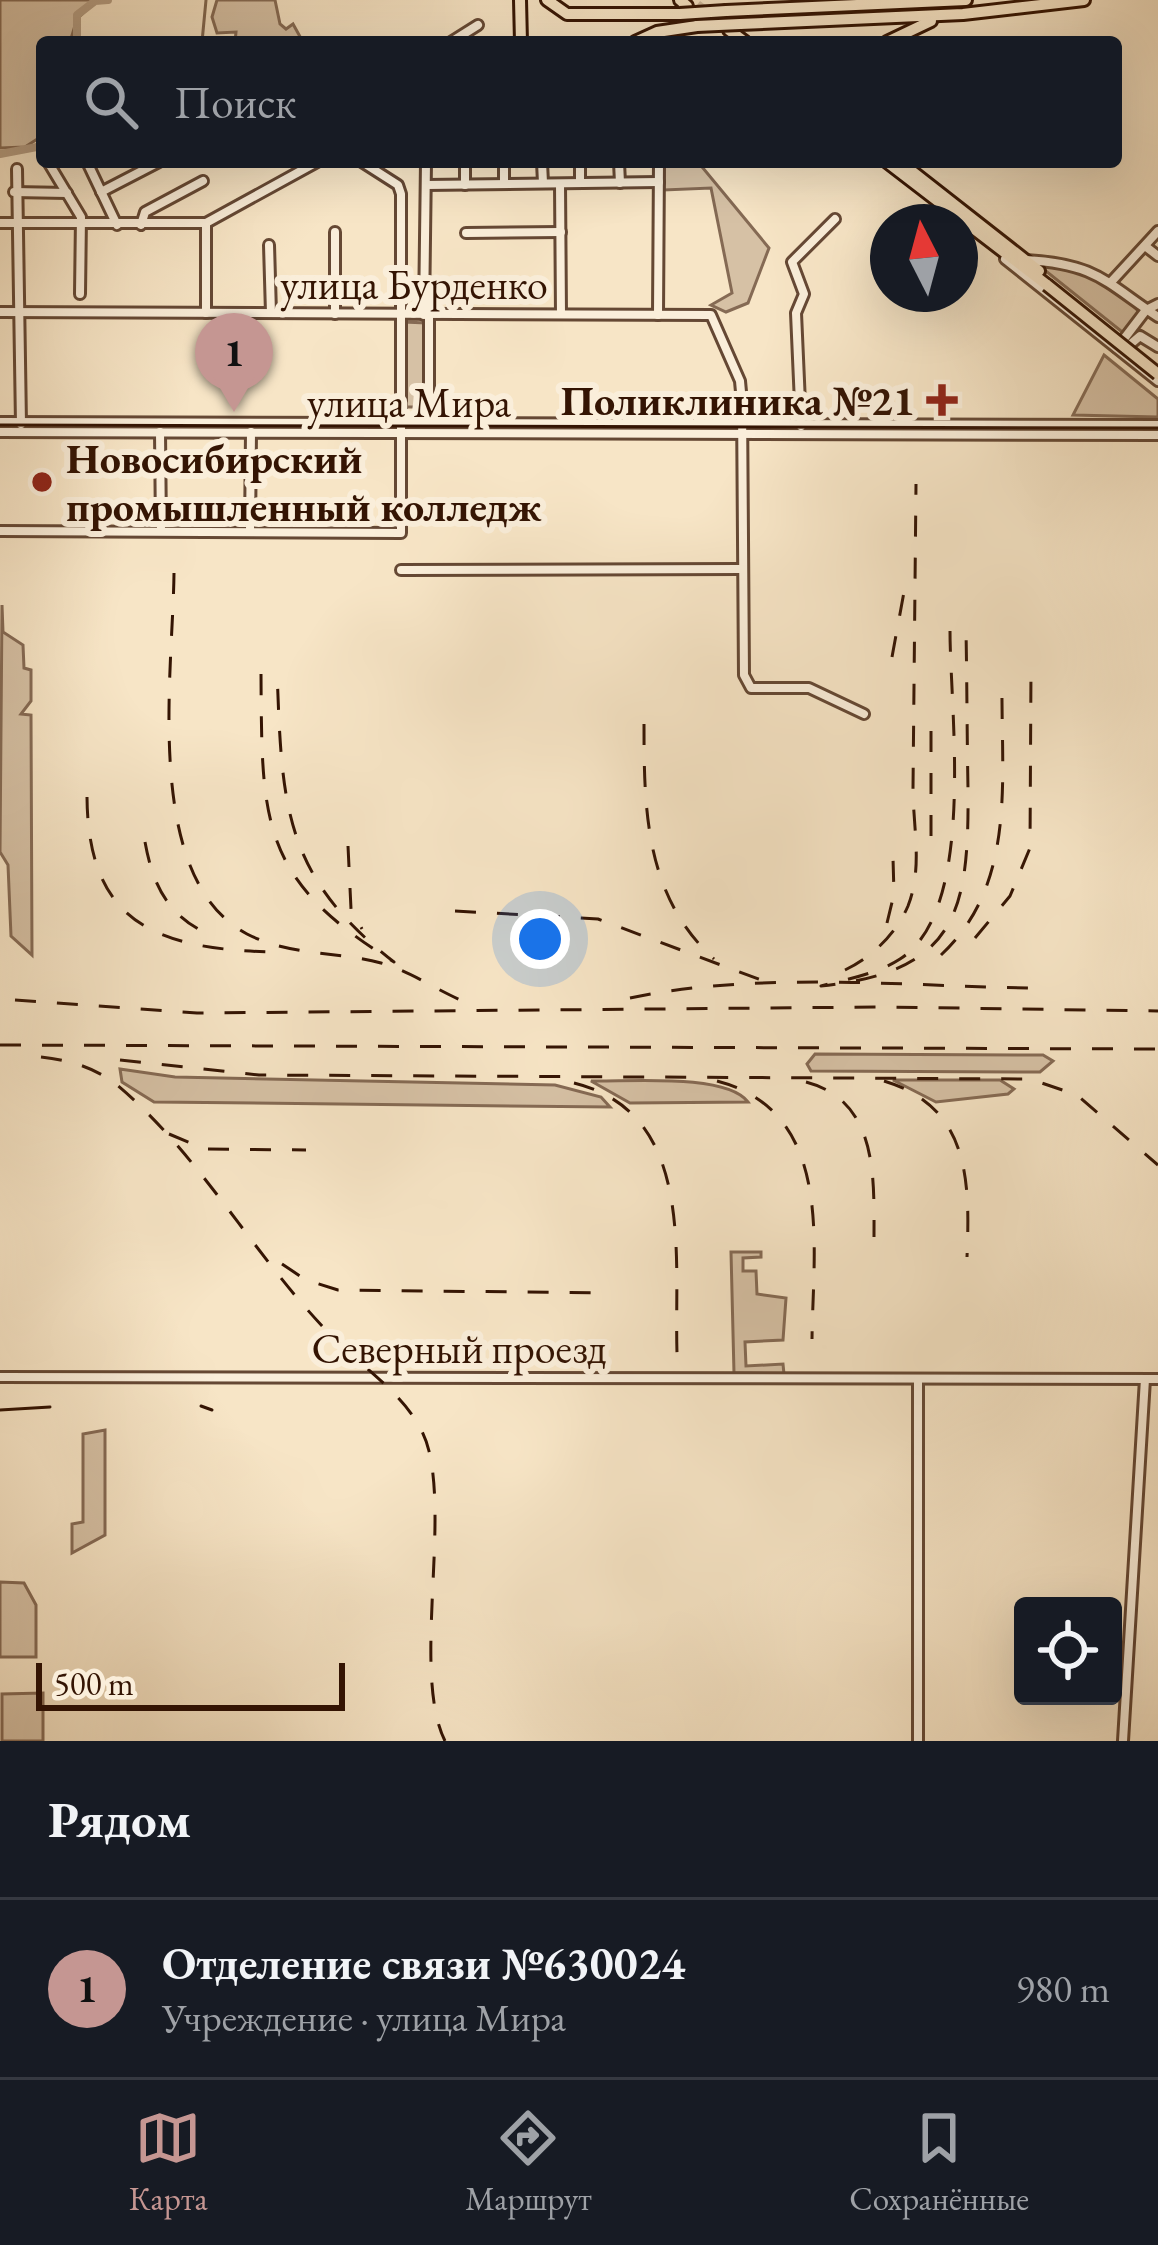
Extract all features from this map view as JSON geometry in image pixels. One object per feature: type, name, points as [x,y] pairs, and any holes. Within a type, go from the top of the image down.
[{"type":"main road","points":[[520,0],[521,36]]},
{"type":"main road","points":[[548,0],[567,14],[687,5],[726,11],[966,0]]},
{"type":"main road","points":[[648,36],[697,26],[730,31],[1084,0]]},
{"type":"main road","points":[[898,36],[921,23],[964,14]]},
{"type":"main road","points":[[894,168],[940,204]]},
{"type":"main road","points":[[908,168],[1049,283]]},
{"type":"main road","points":[[978,234],[1049,283],[1158,373]]},
{"type":"street","points":[[461,36],[478,26]]},
{"type":"street","points":[[52,168],[82,225],[80,294]]},
{"type":"street","points":[[90,168],[117,225]]},
{"type":"street","points":[[101,192],[147,168]]},
{"type":"street","points":[[0,223],[206,223],[306,168]]},
{"type":"street","points":[[0,531],[401,533],[398,185],[371,168]]},
{"type":"street","points":[[388,168],[388,179]]},
{"type":"street","points":[[426,168],[430,423]]},
{"type":"street","points":[[465,168],[465,185]]},
{"type":"street","points":[[504,168],[504,184]]},
{"type":"street","points":[[542,168],[543,183]]},
{"type":"street","points":[[580,168],[580,183]]},
{"type":"street","points":[[619,168],[620,183]]},
{"type":"street","points":[[658,315],[659,168]]},
{"type":"street","points":[[0,432],[21,427],[17,169]]},
{"type":"street","points":[[141,225],[145,212],[203,181]]},
{"type":"street","points":[[426,185],[659,182]]},
{"type":"street","points":[[560,183],[561,314]]},
{"type":"street","points":[[14,192],[67,193]]},
{"type":"street","points":[[801,429],[796,313],[804,294],[793,262],[835,219]]},
{"type":"street","points":[[206,223],[206,313]]},
{"type":"street","points":[[1112,281],[1158,231]]},
{"type":"street","points":[[334,314],[335,232]]},
{"type":"street","points":[[466,233],[561,232]]},
{"type":"street","points":[[978,234],[1119,351],[1158,373]]},
{"type":"street","points":[[269,245],[271,313]]},
{"type":"street","points":[[1145,246],[1158,256]]},
{"type":"street","points":[[1026,260],[1069,263],[1112,281],[1158,317]]},
{"type":"street","points":[[1119,351],[1147,310],[1158,304]]},
{"type":"street","name":"улица Бурденко","points":[[0,312],[711,315],[740,381],[742,429]]},
{"type":"street","points":[[1119,351],[1140,336],[1158,347]]},
{"type":"street","name":"улица Мира","points":[[0,422],[21,427],[160,432],[399,428],[430,423],[742,429]]},
{"type":"street","name":"улица Мира","points":[[21,427],[1058,429],[1158,425]]},
{"type":"street","points":[[742,429],[744,675],[751,688],[809,688],[864,714]]},
{"type":"street","name":"улица Мира","points":[[1058,429],[1158,435]]},
{"type":"street","points":[[160,432],[161,532]]},
{"type":"street","points":[[250,532],[251,432]]},
{"type":"street","points":[[401,570],[742,569]]},
{"type":"street","name":"Северный проезд","points":[[0,1377],[1158,1379]]},
{"type":"street","points":[[918,1379],[918,1741]]},
{"type":"street","points":[[1123,1741],[1145,1379]]},
{"type":"shaded area","points":[[0,0],[97,0],[77,19],[72,36],[36,36],[36,140],[25,147],[0,148]]},
{"type":"shaded area","points":[[217,0],[275,0],[280,24],[286,29],[293,24],[300,36],[217,33],[212,17]]},
{"type":"shaded area","points":[[664,168],[703,168],[769,248],[748,303],[726,312],[711,305],[732,293],[711,188],[664,190]]},
{"type":"shaded area","points":[[1037,264],[1094,278],[1140,313],[1126,335]]},
{"type":"shaded area","points":[[403,322],[427,323],[427,407],[403,407]]},
{"type":"shaded area","points":[[1104,355],[1158,399],[1158,417],[1073,415]]},
{"type":"shaded area","points":[[2,605],[3,632],[23,645],[24,668],[31,670],[31,701],[21,714],[31,715],[32,955],[11,936],[8,865],[0,852]]},
{"type":"shaded area","points":[[815,1054],[1043,1055],[1053,1061],[1040,1072],[811,1071],[807,1064]]},
{"type":"shaded area","points":[[120,1069],[175,1077],[555,1085],[601,1097],[610,1107],[154,1102],[122,1082]]},
{"type":"shaded area","points":[[893,1080],[1000,1080],[1014,1089],[1008,1094],[936,1102]]},
{"type":"shaded area","points":[[591,1081],[698,1083],[736,1093],[748,1102],[630,1103]]},
{"type":"shaded area","points":[[731,1252],[761,1252],[761,1257],[743,1258],[743,1271],[756,1271],[757,1294],[786,1298],[783,1340],[745,1342],[746,1366],[783,1364],[784,1374],[734,1373]]},
{"type":"shaded area","points":[[105,1430],[105,1535],[72,1553],[72,1524],[83,1522],[83,1434]]},
{"type":"shaded area","points":[[0,1582],[24,1583],[36,1605],[36,1657],[0,1657]]},
{"type":"shaded area","points":[[43,1693],[43,1741],[2,1741],[2,1694]]},
{"type":"waterway","points":[[77,36],[77,15],[95,1],[108,0]]},
{"type":"waterway","points":[[203,36],[206,0]]},
{"type":"waterway","points":[[0,154],[36,147]]},
{"type":"tunnel","points":[[697,5],[726,27]]},
{"type":"tram line","points":[[0,425],[1158,428]]},
{"type":"tram line","points":[[201,1406],[212,1410]]},
{"type":"tram line","points":[[0,1410],[50,1407]]},
{"type":"railway","points":[[845,970],[890,935],[913,891],[916,484]]},
{"type":"railway","points":[[174,573],[169,717],[177,822],[191,868],[214,907],[263,941],[381,963],[473,1005]]},
{"type":"railway","points":[[892,657],[904,592]]},
{"type":"railway","points":[[950,631],[954,807],[940,899],[924,934],[900,959],[821,986],[902,966],[928,949],[946,928],[958,901],[968,832],[966,631]]},
{"type":"railway","points":[[975,938],[1010,896],[1030,848],[1031,668]]},
{"type":"railway","points":[[261,674],[263,769],[277,842],[316,903],[394,962],[329,898],[295,833],[282,760],[277,670]]},
{"type":"railway","points":[[941,955],[965,927],[993,863],[1002,793],[1002,685]]},
{"type":"railway","points":[[644,724],[653,850],[674,908],[714,959]]},
{"type":"railway","points":[[931,731],[931,839]]},
{"type":"railway","points":[[87,797],[90,840],[100,874],[115,901],[136,921],[194,944],[272,952]]},
{"type":"railway","points":[[145,842],[165,898],[183,919],[210,935]]},
{"type":"railway","points":[[348,846],[351,909],[362,929]]},
{"type":"railway","points":[[887,923],[894,894],[893,858]]},
{"type":"railway","points":[[455,911],[598,919],[761,980]]},
{"type":"railway","points":[[630,998],[779,982],[1031,988]]},
{"type":"railway","points":[[15,1000],[197,1013],[883,1007],[1158,1011]]},
{"type":"railway","points":[[0,1045],[1158,1049]]},
{"type":"railway","points":[[41,1057],[99,1073],[149,1114],[313,1316],[416,1420],[429,1451],[434,1484],[432,1680],[445,1741]]},
{"type":"railway","points":[[120,1060],[259,1075],[1030,1079],[1077,1095],[1158,1165]]},
{"type":"railway","points":[[717,1081],[755,1097],[782,1121],[799,1151],[813,1224],[812,1339]]},
{"type":"railway","points":[[884,1081],[912,1093],[949,1128],[965,1175],[967,1257]]},
{"type":"railway","points":[[806,1082],[830,1092],[859,1124],[871,1167],[874,1237]]},
{"type":"railway","points":[[574,1083],[613,1099],[641,1124],[659,1156],[675,1233],[677,1353]]},
{"type":"railway","points":[[169,1134],[205,1149],[306,1150]]},
{"type":"railway","points":[[282,1264],[306,1280],[338,1290],[611,1293]]},
{"type":"place","name":"Поликлиника №21","points":[[942,400]]},
{"type":"place","name":"Отделение связи №630024","points":[[234,412]]},
{"type":"place","name":"Новосибирский промышленный колледж","points":[[42,482]]}]
